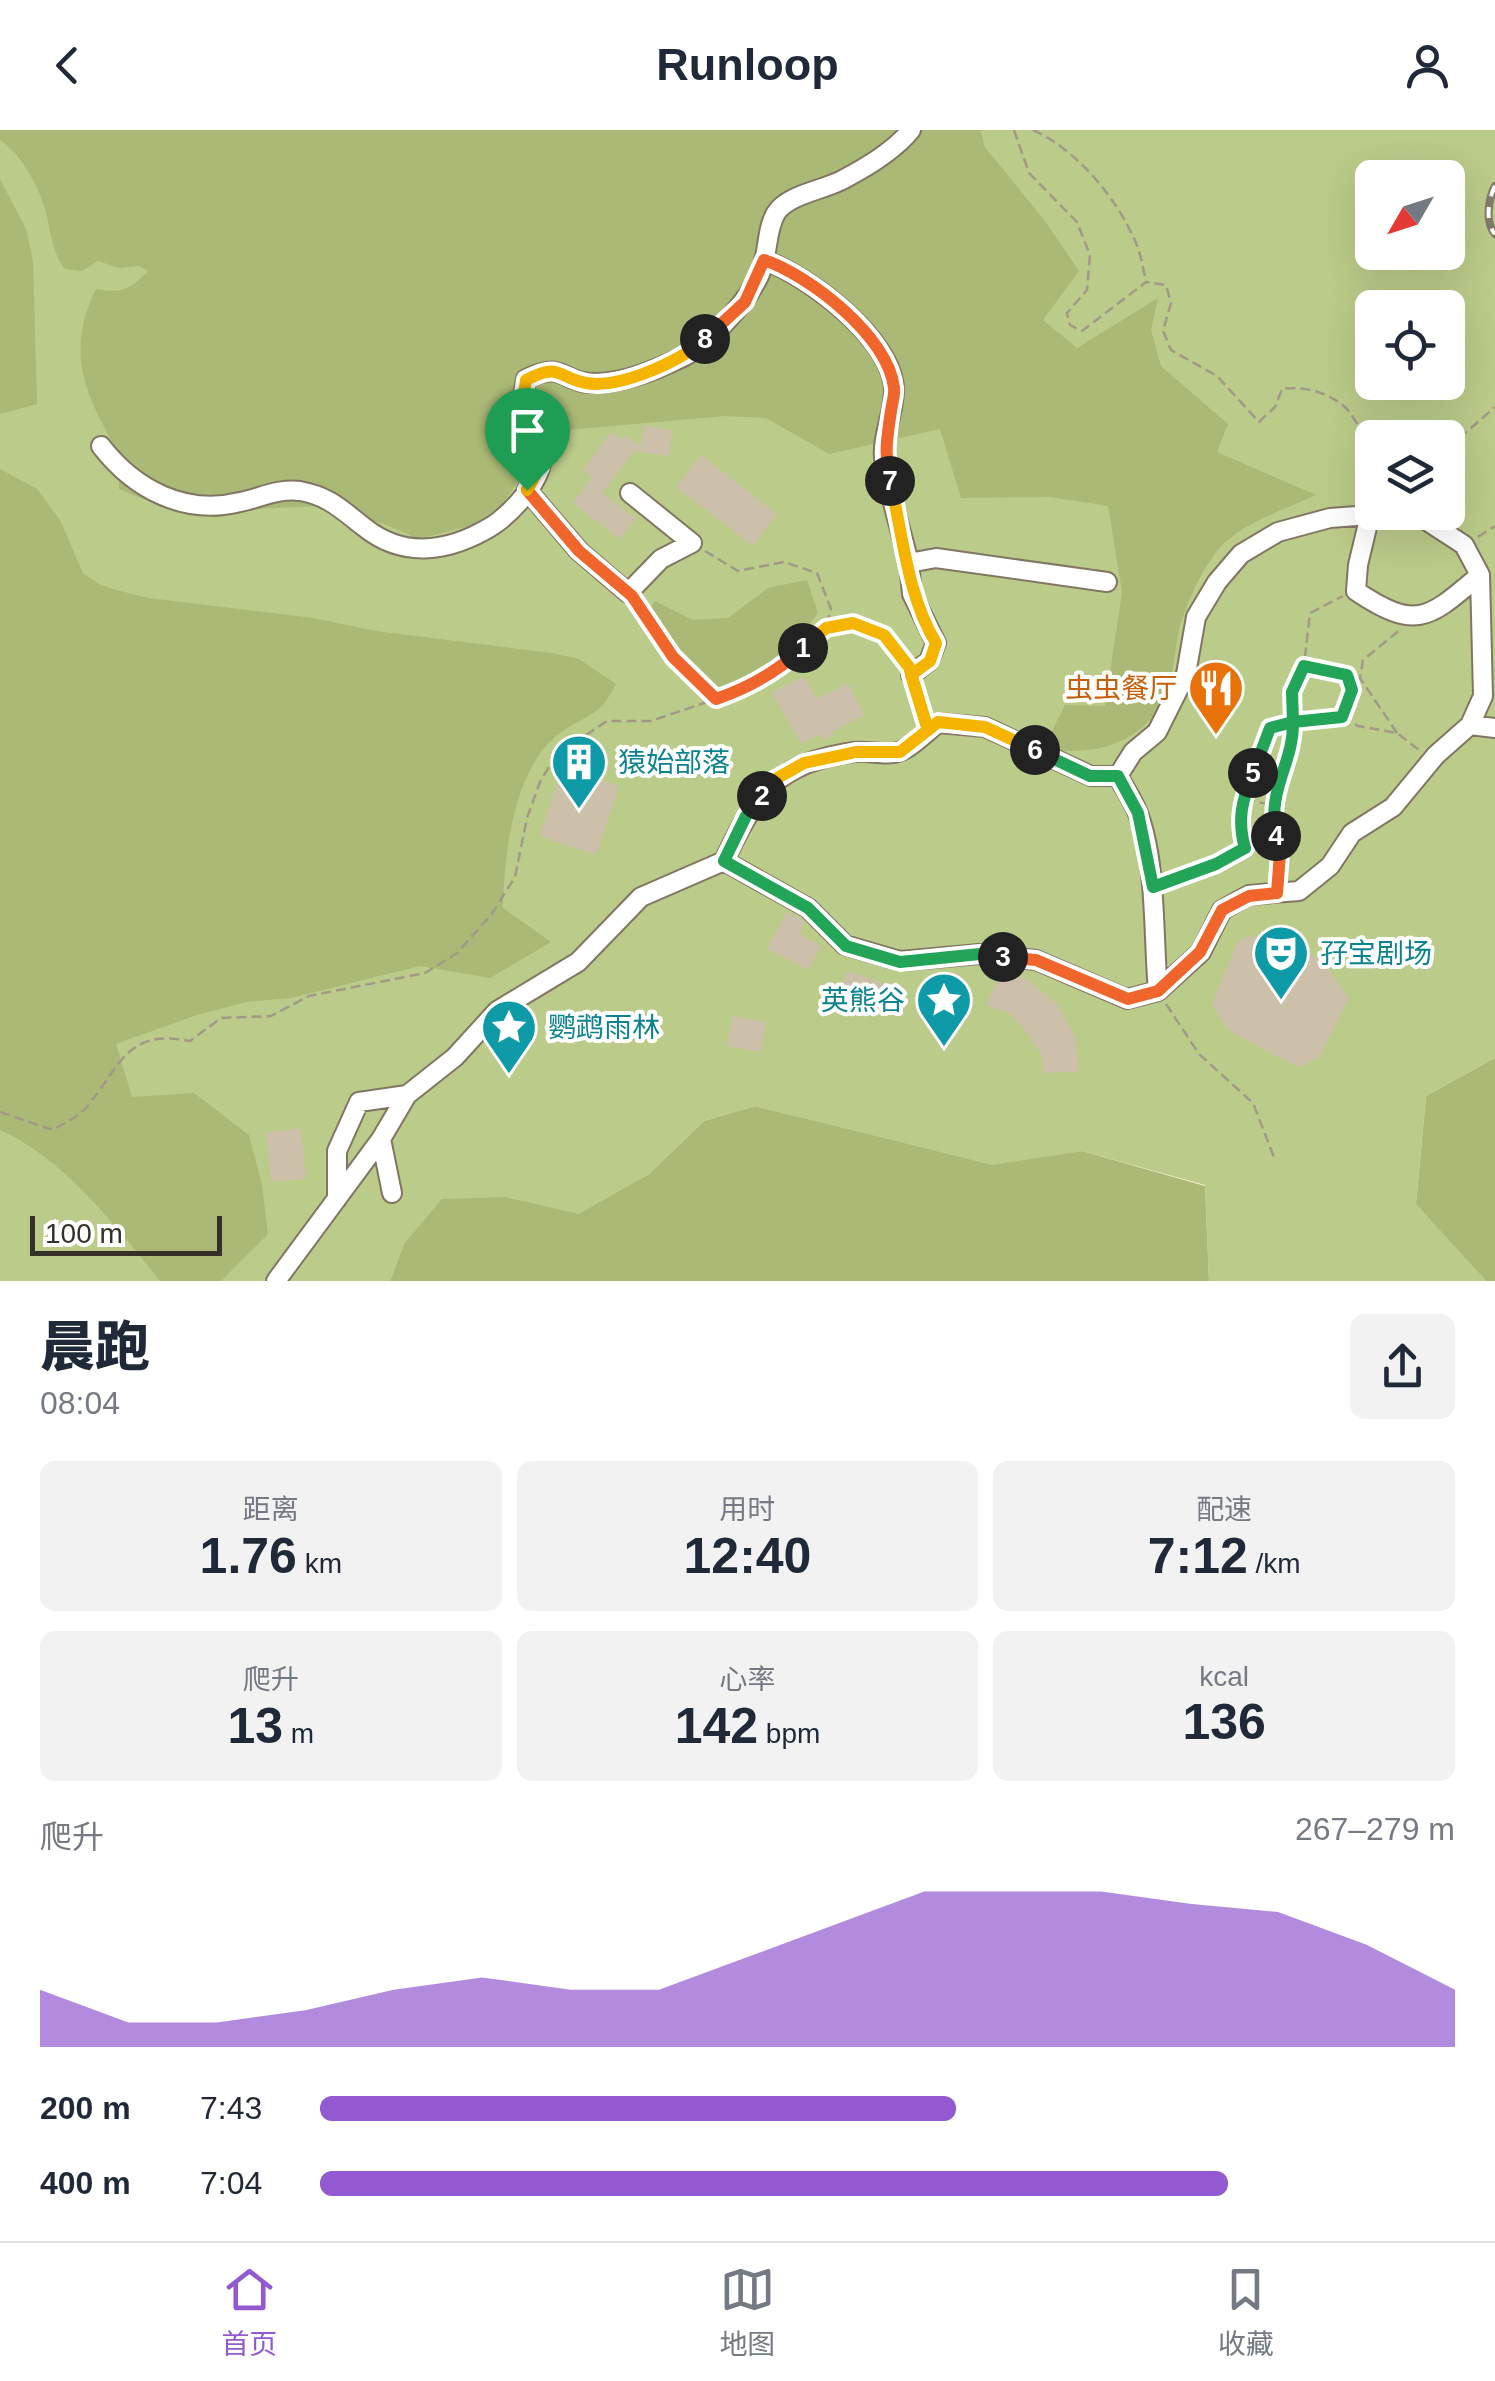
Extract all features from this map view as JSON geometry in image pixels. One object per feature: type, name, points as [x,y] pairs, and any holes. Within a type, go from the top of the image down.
[{"type":"street","points":[[101,446],[118,468],[146,489],[170,499],[219,506],[270,492],[296,490],[332,500],[368,531],[396,544],[425,550],[462,544],[502,519],[527,490],[540,467],[540,444],[523,400],[526,380],[544,371],[560,371],[587,383],[628,379],[690,354],[745,302],[764,260],[777,211],[790,201],[843,180],[912,130]]},
{"type":"street","points":[[764,260],[789,268],[833,298],[878,349],[894,387],[884,455],[909,563],[912,594],[936,643],[930,661],[911,675]]},
{"type":"street","points":[[527,490],[579,551],[628,593],[661,559],[692,543],[630,494]]},
{"type":"street","points":[[1118,776],[1133,752],[1157,732],[1186,674],[1196,617],[1217,582],[1241,554],[1278,532],[1330,518],[1355,516]]},
{"type":"street","points":[[1366,530],[1356,591],[1385,610],[1415,618],[1440,609],[1480,576]]},
{"type":"street","points":[[724,861],[808,908],[846,946],[900,962],[980,954],[1036,960],[1128,999],[1158,991],[1200,952],[1222,910],[1249,896],[1298,891],[1330,866],[1352,833],[1392,807],[1432,759],[1470,725],[1483,696],[1480,576],[1464,546],[1440,530]]},
{"type":"street","points":[[909,563],[936,558],[1107,582]]},
{"type":"street","points":[[276,1281],[381,1139],[407,1095],[455,1058],[497,1010],[578,962],[640,897],[724,861],[746,816],[774,780],[804,763],[856,752],[900,752],[938,722],[985,727],[1090,776],[1118,776]]},
{"type":"street","points":[[1470,725],[1495,728]]},
{"type":"street","points":[[1118,776],[1138,813],[1153,887],[1152,931],[1158,991]]},
{"type":"street","points":[[337,1199],[337,1152],[359,1102],[407,1095]]},
{"type":"street","points":[[381,1139],[392,1193]]},
{"type":"path","points":[[1014,130],[1029,173],[1077,222],[1090,254],[1087,290],[1067,313],[1070,325],[1082,331],[1146,282],[1166,285],[1171,303],[1164,331],[1171,350],[1218,376],[1259,422],[1276,407],[1282,389],[1304,386],[1345,407],[1355,422]]},
{"type":"path","points":[[1033,130],[1054,140],[1103,188],[1136,243],[1146,282]]},
{"type":"path","points":[[1465,433],[1495,407]]},
{"type":"path","points":[[1464,546],[1495,526]]},
{"type":"path","points":[[692,543],[738,571],[784,562],[816,573],[830,609],[826,628]]},
{"type":"path","points":[[1277,893],[1280,853],[1272,805],[1294,736],[1292,692],[1304,666],[1310,613],[1356,591]]},
{"type":"path","points":[[628,593],[673,657],[716,699]]},
{"type":"path","points":[[1415,618],[1363,660],[1360,678],[1397,733],[1432,759]]},
{"type":"path","points":[[0,1112],[53,1130],[83,1111],[136,1044],[164,1036],[190,1041],[221,1018],[272,1016],[309,996],[425,973],[457,953],[491,914],[515,877],[527,818],[540,782],[556,755],[608,721],[651,720],[742,690],[790,660],[826,628],[853,623],[884,635],[909,667],[928,730]]},
{"type":"path","points":[[1304,666],[1347,675],[1361,670]]},
{"type":"path","points":[[1342,717],[1352,690],[1347,675]]},
{"type":"path","points":[[1245,848],[1239,827],[1243,798],[1270,728],[1342,717],[1358,726],[1397,733]]},
{"type":"path","points":[[1259,758],[1280,773]]},
{"type":"path","points":[[1243,798],[1272,805]]},
{"type":"path","points":[[1153,887],[1216,864],[1275,829]]},
{"type":"path","points":[[1158,991],[1199,1054],[1252,1103],[1274,1160]]},
{"type":"green space","points":[[0,130],[1495,130],[1495,1058],[1426,1096],[1416,1203],[1486,1281],[1209,1281],[1205,1185],[1082,1151],[992,1166],[755,1106],[704,1121],[649,1174],[579,1215],[506,1197],[404,1244],[390,1281],[0,1281]]},
{"type":"green space","points":[[0,130],[981,130],[984,146],[1045,221],[1079,271],[1043,320],[1077,348],[1158,298],[1151,330],[1161,366],[1228,424],[1217,452],[1316,495],[1245,528],[1212,558],[1188,604],[1170,681],[1151,718],[1122,741],[1064,751],[1043,749],[1065,705],[1105,706],[1122,592],[1108,506],[1050,497],[961,498],[940,429],[829,454],[766,418],[725,416],[567,430],[516,484],[501,506],[473,525],[419,539],[384,524],[321,506],[211,511],[162,507],[119,489],[119,479],[129,471],[93,405],[81,362],[81,339],[96,289],[125,289],[148,271],[139,266],[119,268],[98,261],[82,271],[65,269],[35,183],[20,159],[0,140]]},
{"type":"green space","points":[[0,179],[26,229],[33,261],[37,404],[0,414]]},
{"type":"green space","points":[[0,469],[37,489],[60,520],[83,573],[116,590],[149,598],[313,618],[376,631],[551,653],[579,659],[616,684],[598,710],[543,749],[521,790],[514,814],[503,908],[551,942],[490,978],[420,966],[291,998],[246,1002],[116,1044],[132,1097],[194,1093],[249,1135],[262,1185],[268,1234],[221,1281],[160,1281],[67,1176],[23,1142],[0,1130]]},
{"type":"green space","points":[[807,580],[818,613],[807,627],[764,668],[719,689],[680,649],[650,608],[655,601],[693,620],[728,618],[768,588]]},
{"type":"green space","points":[[1495,1058],[1495,1281],[1486,1281],[1416,1204],[1426,1096]]},
{"type":"green space","points":[[755,1106],[992,1165],[1082,1151],[1205,1186],[1209,1281],[390,1281],[404,1244],[442,1199],[506,1197],[579,1214],[649,1174],[704,1121]]},
{"type":"building","points":[[644,426],[672,430],[669,456],[634,451],[602,493],[636,518],[620,539],[573,503],[592,477],[583,470],[611,432],[621,440],[625,435],[641,446]]},
{"type":"building","points":[[701,455],[777,514],[753,546],[676,487]]},
{"type":"building","points":[[804,676],[816,699],[848,683],[864,715],[824,740],[821,734],[802,744],[771,693]]},
{"type":"building","name":"猿始部落","points":[[563,767],[619,786],[596,855],[540,836]]},
{"type":"building","points":[[787,911],[805,922],[799,934],[821,946],[808,970],[767,949]]},
{"type":"building","name":"孖宝剧场","points":[[1261,936],[1301,948],[1324,963],[1349,998],[1320,1056],[1301,1067],[1226,1028],[1212,1004],[1237,943],[1246,937]]},
{"type":"building","points":[[1002,970],[1028,980],[1056,1003],[1075,1036],[1079,1071],[1045,1073],[1040,1052],[1022,1026],[1010,1014],[986,1005]]},
{"type":"building","points":[[847,971],[905,990],[897,1012],[840,993]]},
{"type":"building","points":[[732,1016],[766,1022],[761,1052],[727,1046]]},
{"type":"building","points":[[301,1129],[306,1179],[271,1182],[266,1132]]},
{"type":"railway","points":[[1495,186],[1489,211],[1495,234]]},
{"type":"place","name":"虫虫餐厅","points":[[1216,737]]},
{"type":"place","name":"猿始部落","points":[[579,811]]},
{"type":"place","name":"孖宝剧场","points":[[1281,1002]]},
{"type":"place","name":"英熊谷","points":[[944,1049]]},
{"type":"place","name":"鹦鹉雨林","points":[[509,1076]]},
{"type":"route","points":[[527,490],[540,467],[540,444],[523,400],[526,380],[544,371],[560,371],[587,383],[628,379],[690,354],[745,302],[764,260],[789,268],[833,298],[878,349],[894,387],[884,455],[909,563],[912,594],[936,643],[930,661],[911,675],[928,730],[938,722],[985,727],[1090,776],[1118,776],[1138,813],[1153,887],[1216,864],[1245,848],[1239,827],[1243,798],[1270,728],[1293,722],[1292,692],[1304,666],[1347,675],[1352,690],[1342,717],[1293,722],[1294,736],[1272,805],[1280,853],[1277,893],[1249,896],[1222,910],[1200,952],[1158,991],[1128,999],[1036,960],[980,954],[900,962],[846,946],[808,908],[724,861],[746,816],[774,780],[804,763],[856,752],[900,752],[928,730],[911,675],[909,667],[884,635],[853,623],[826,628],[790,660],[742,690],[716,699],[673,657],[632,596],[579,551],[527,490]]}]
